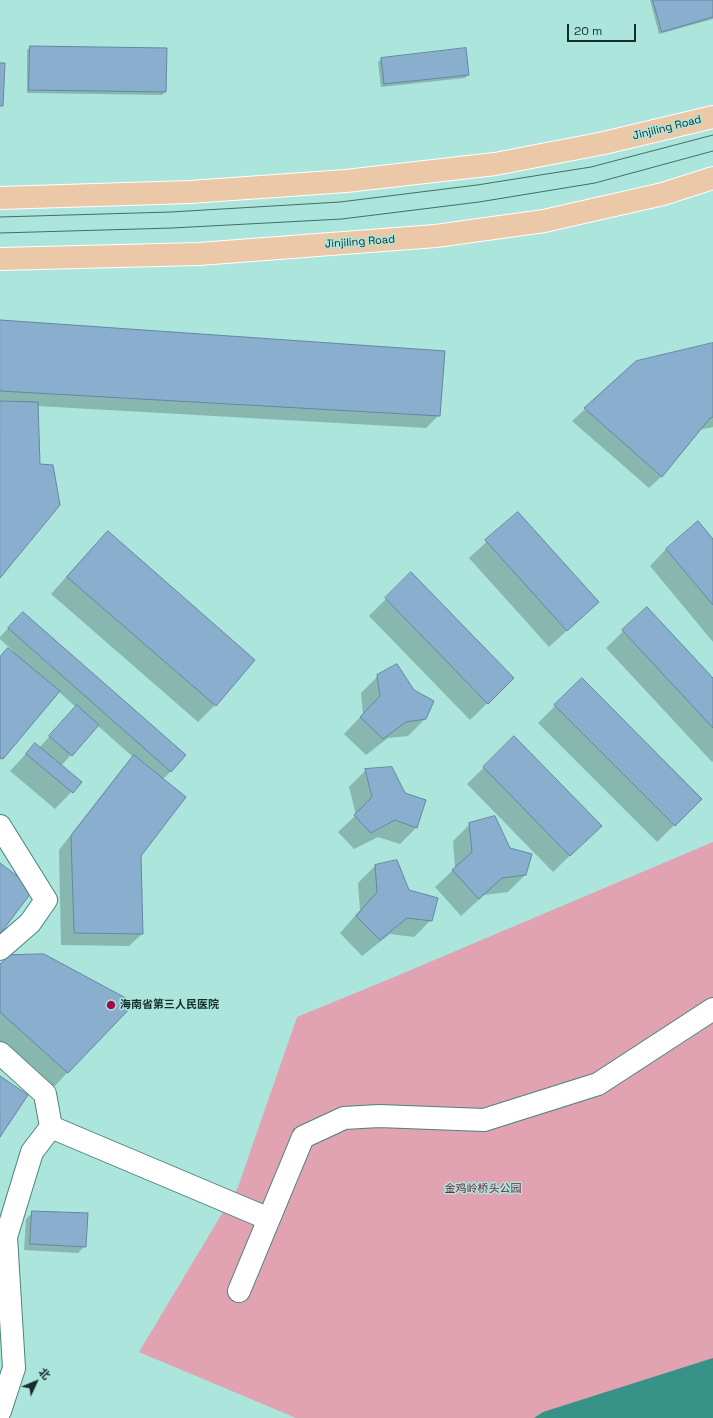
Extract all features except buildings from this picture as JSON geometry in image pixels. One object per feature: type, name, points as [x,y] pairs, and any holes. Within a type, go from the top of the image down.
[{"type":"main road","name":"Jinjiling Road","points":[[0,198],[190,192],[346,181],[495,164],[604,144],[713,117]]},
{"type":"main road","name":"Jinjiling Road","points":[[0,259],[198,254],[436,236],[544,221],[663,194],[713,178]]},
{"type":"street","points":[[0,826],[46,900],[30,923],[0,949]]},
{"type":"street","points":[[239,1291],[302,1137],[344,1118],[379,1116],[484,1120],[598,1084],[713,1009]]},
{"type":"street","points":[[0,1053],[45,1094],[51,1127],[32,1152],[6,1238],[14,1368],[0,1411]]},
{"type":"street","points":[[51,1127],[269,1220]]},
{"type":"green space","name":"金鸡岭桥头公园","points":[[713,842],[713,1367],[572,1418],[296,1418],[139,1352],[238,1187],[297,1017]]},
{"type":"shaded area","points":[[713,1358],[713,1418],[534,1418],[543,1412]]},
{"type":"tram line","points":[[0,217],[171,212],[340,202],[477,185],[591,167],[713,135]]},
{"type":"tram line","points":[[0,233],[172,228],[342,219],[479,202],[595,183],[713,151]]},
{"type":"place","name":"海南省第三人民医院","points":[[111,1005]]}]
